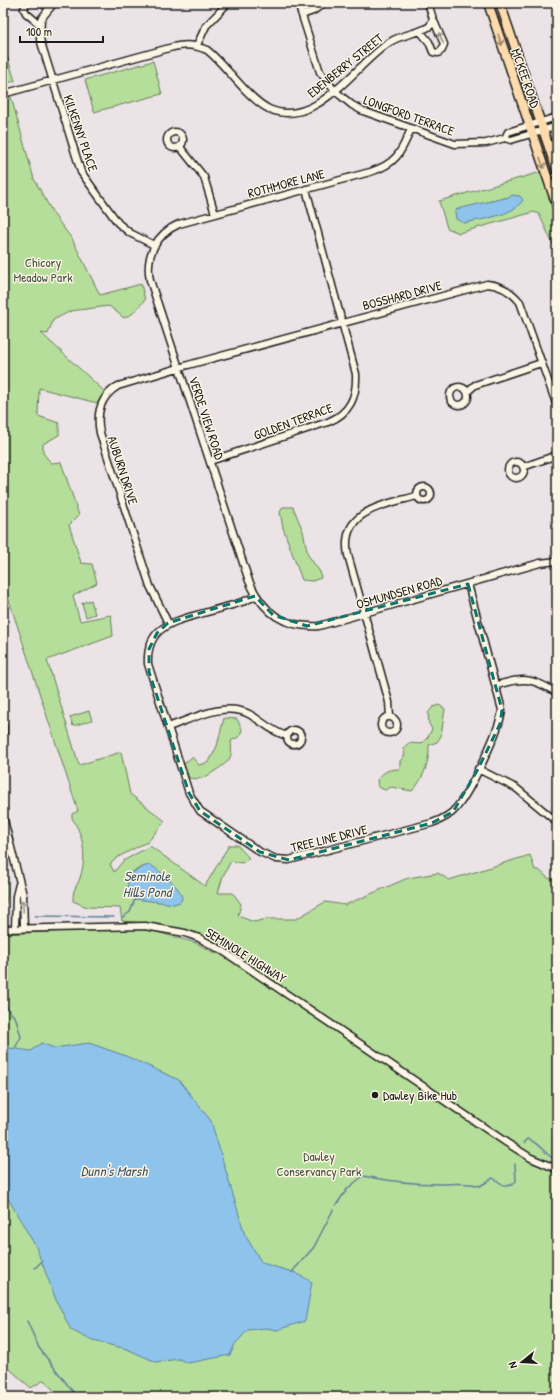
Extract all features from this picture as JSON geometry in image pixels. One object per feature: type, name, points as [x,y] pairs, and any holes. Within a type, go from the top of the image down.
[{"type":"main road","name":"MCKEE ROAD","points":[[488,3],[557,206]]},
{"type":"main road","name":"MCKEE ROAD","points":[[500,3],[557,170]]},
{"type":"street","points":[[26,3],[24,9],[26,14],[39,24],[44,14],[52,5]]},
{"type":"street","points":[[40,3],[52,5]]},
{"type":"street","points":[[3,94],[181,45],[197,45],[206,26],[228,3]]},
{"type":"street","name":"LONGFORD TERRACE","points":[[298,3],[316,64],[325,80],[344,100],[363,111],[455,144],[479,144],[505,138],[508,132],[542,126]]},
{"type":"street","points":[[302,16],[313,11],[324,3]]},
{"type":"street","points":[[428,3],[444,44],[440,52],[435,54],[432,52],[428,42],[420,31],[430,26],[433,19]]},
{"type":"street","name":"KILKENNY PLACE","points":[[39,24],[42,48],[81,172],[85,180],[118,223],[130,233],[154,245]]},
{"type":"street","name":"EDENBERRY STREET","points":[[197,45],[216,57],[257,101],[269,109],[280,112],[303,110],[313,106],[335,91],[391,41],[420,31]]},
{"type":"street","points":[[542,126],[557,117]]},
{"type":"street","points":[[542,126],[557,126]]},
{"type":"street","name":"ROTHMORE LANE","points":[[154,245],[162,235],[172,227],[388,166],[399,155],[411,129]]},
{"type":"street","points":[[180,147],[204,177],[215,214]]},
{"type":"street","name":"GOLDEN TERRACE","points":[[210,462],[339,418],[348,408],[356,394],[356,374],[306,189]]},
{"type":"street","name":"VERDE VIEW ROAD","points":[[154,245],[149,260],[149,275],[255,596]]},
{"type":"street","name":"BOSSHARD DRIVE","points":[[179,368],[481,285],[492,284],[510,291],[520,302],[557,406]]},
{"type":"street","points":[[467,392],[475,385],[541,363]]},
{"type":"street","name":"AUBURN DRIVE","points":[[168,623],[150,586],[102,441],[98,416],[104,397],[118,386],[179,368]]},
{"type":"street","points":[[523,467],[557,455]]},
{"type":"street","points":[[390,718],[390,702],[346,547],[352,525],[356,519],[366,512],[417,496]]},
{"type":"street","name":"OSMUNDSEN ROAD","points":[[255,596],[273,615],[297,625],[319,626],[540,563],[557,561]]},
{"type":"street","name":"TREE LINE DRIVE","points":[[168,623],[154,638],[147,658],[149,672],[168,727],[188,793],[194,804],[208,816],[260,852],[281,859],[302,857],[441,820],[457,808],[478,769],[501,717],[501,702],[497,685],[468,584]]},
{"type":"street","points":[[168,623],[245,602],[255,596]]},
{"type":"street","points":[[497,685],[527,679],[540,683],[557,693]]},
{"type":"street","points":[[168,727],[215,712],[231,709],[250,715],[279,734],[286,736]]},
{"type":"street","points":[[3,725],[3,737]]},
{"type":"street","points":[[478,769],[516,788],[557,822]]},
{"type":"street","points":[[3,816],[19,884],[23,894],[24,928]]},
{"type":"street","points":[[15,928],[16,896],[19,884]]},
{"type":"street","name":"SEMINOLE HIGHWAY","points":[[3,929],[145,926],[162,928],[192,936],[223,951],[507,1143],[531,1158],[557,1169]]},
{"type":"highlighted area","points":[[468,584],[502,710],[500,724],[478,769],[453,812],[432,823],[289,860],[260,852],[200,811],[189,793],[149,672],[149,649],[157,633],[168,623],[255,596],[273,615],[307,626]]},
{"type":"green space","points":[[3,43],[15,81],[3,84]]},
{"type":"green space","points":[[153,61],[162,94],[94,112],[85,80]]},
{"type":"green space","name":"Dawley Conservancy Park","points":[[11,97],[34,179],[54,215],[72,239],[100,295],[141,284],[145,300],[132,314],[124,318],[109,306],[71,311],[53,320],[48,334],[41,333],[105,392],[97,403],[39,388],[38,416],[59,423],[59,435],[43,444],[43,453],[51,463],[61,462],[79,515],[69,525],[81,563],[92,564],[97,583],[73,596],[80,621],[111,615],[113,636],[47,660],[79,765],[121,752],[130,794],[165,821],[147,843],[118,857],[110,864],[114,872],[123,861],[150,846],[205,886],[229,845],[237,845],[249,858],[242,863],[231,861],[223,876],[218,893],[233,893],[241,904],[238,916],[254,922],[267,919],[296,919],[325,902],[345,905],[408,878],[438,873],[449,880],[530,855],[535,870],[539,870],[548,878],[557,880],[557,1397],[60,1397],[44,1380],[31,1388],[3,1363],[3,934],[113,929],[150,930],[196,943],[217,954],[222,946],[198,934],[162,925],[122,921],[120,908],[87,907],[73,901],[74,890],[82,870],[84,854],[82,840],[72,818],[72,814],[78,811],[3,582],[3,99]],"holes":[[[145,866],[154,901],[135,899],[132,872]]]},
{"type":"green space","points":[[541,172],[557,219],[557,253],[539,214],[534,212],[459,233],[447,228],[439,201]],"holes":[[[509,197],[517,205],[512,210],[464,223],[483,203]]]},
{"type":"green space","points":[[283,507],[293,507],[303,531],[308,555],[320,572],[321,578],[312,581],[302,580],[283,528],[280,512]]},
{"type":"green space","points":[[91,600],[95,614],[86,617],[82,603]]},
{"type":"green space","points":[[439,705],[445,709],[441,736],[437,742],[429,745],[425,770],[416,787],[412,791],[391,787],[385,790],[378,787],[377,780],[382,774],[393,769],[400,769],[400,761],[405,755],[403,748],[409,743],[421,744],[428,737],[432,729],[429,724],[428,713],[433,707]]},
{"type":"green space","points":[[89,711],[92,720],[73,726],[70,717]]},
{"type":"green space","points":[[224,718],[237,719],[242,729],[240,736],[231,741],[231,756],[224,765],[205,777],[200,779],[189,778],[184,764],[192,757],[199,765],[209,762],[217,746]]},
{"type":"green space","points":[[3,861],[7,881],[7,901],[3,913]]},
{"type":"water","points":[[512,195],[520,196],[523,200],[512,210],[505,213],[464,223],[456,219],[455,212],[457,209]]},
{"type":"water","name":"Seminole Hills Pond","points":[[151,865],[175,885],[181,894],[182,899],[180,902],[174,904],[135,899],[133,897],[128,888],[128,875],[145,866]]},
{"type":"water","name":"Dunn's Marsh","points":[[41,1043],[54,1048],[89,1043],[126,1056],[179,1080],[211,1121],[245,1235],[262,1263],[296,1273],[312,1282],[305,1321],[277,1330],[266,1328],[248,1330],[235,1344],[230,1355],[188,1363],[179,1359],[156,1362],[127,1349],[93,1341],[71,1330],[56,1300],[36,1247],[3,1190],[3,1047],[31,1051]]},
{"type":"waterway","points":[[123,917],[130,912],[135,899]]},
{"type":"waterway","points":[[35,916],[114,917]]},
{"type":"waterway","points":[[3,1003],[16,1019],[21,1037],[15,1048]]},
{"type":"waterway","points":[[524,1143],[528,1139],[536,1143],[549,1156],[557,1160]]},
{"type":"waterway","points":[[336,1205],[348,1188],[363,1176],[411,1183],[465,1184],[480,1186],[493,1178],[505,1186],[512,1185],[516,1181],[515,1164]]},
{"type":"waterway","points":[[292,1272],[314,1247],[333,1210]]},
{"type":"waterway","points":[[35,1268],[42,1261]]},
{"type":"waterway","points":[[27,1321],[39,1348],[77,1397]]},
{"type":"place","name":"Dawley Bike Hub","points":[[375,1095]]},
{"type":"park label","name":"Chicory Meadow Park","points":[[43,270]]}]
